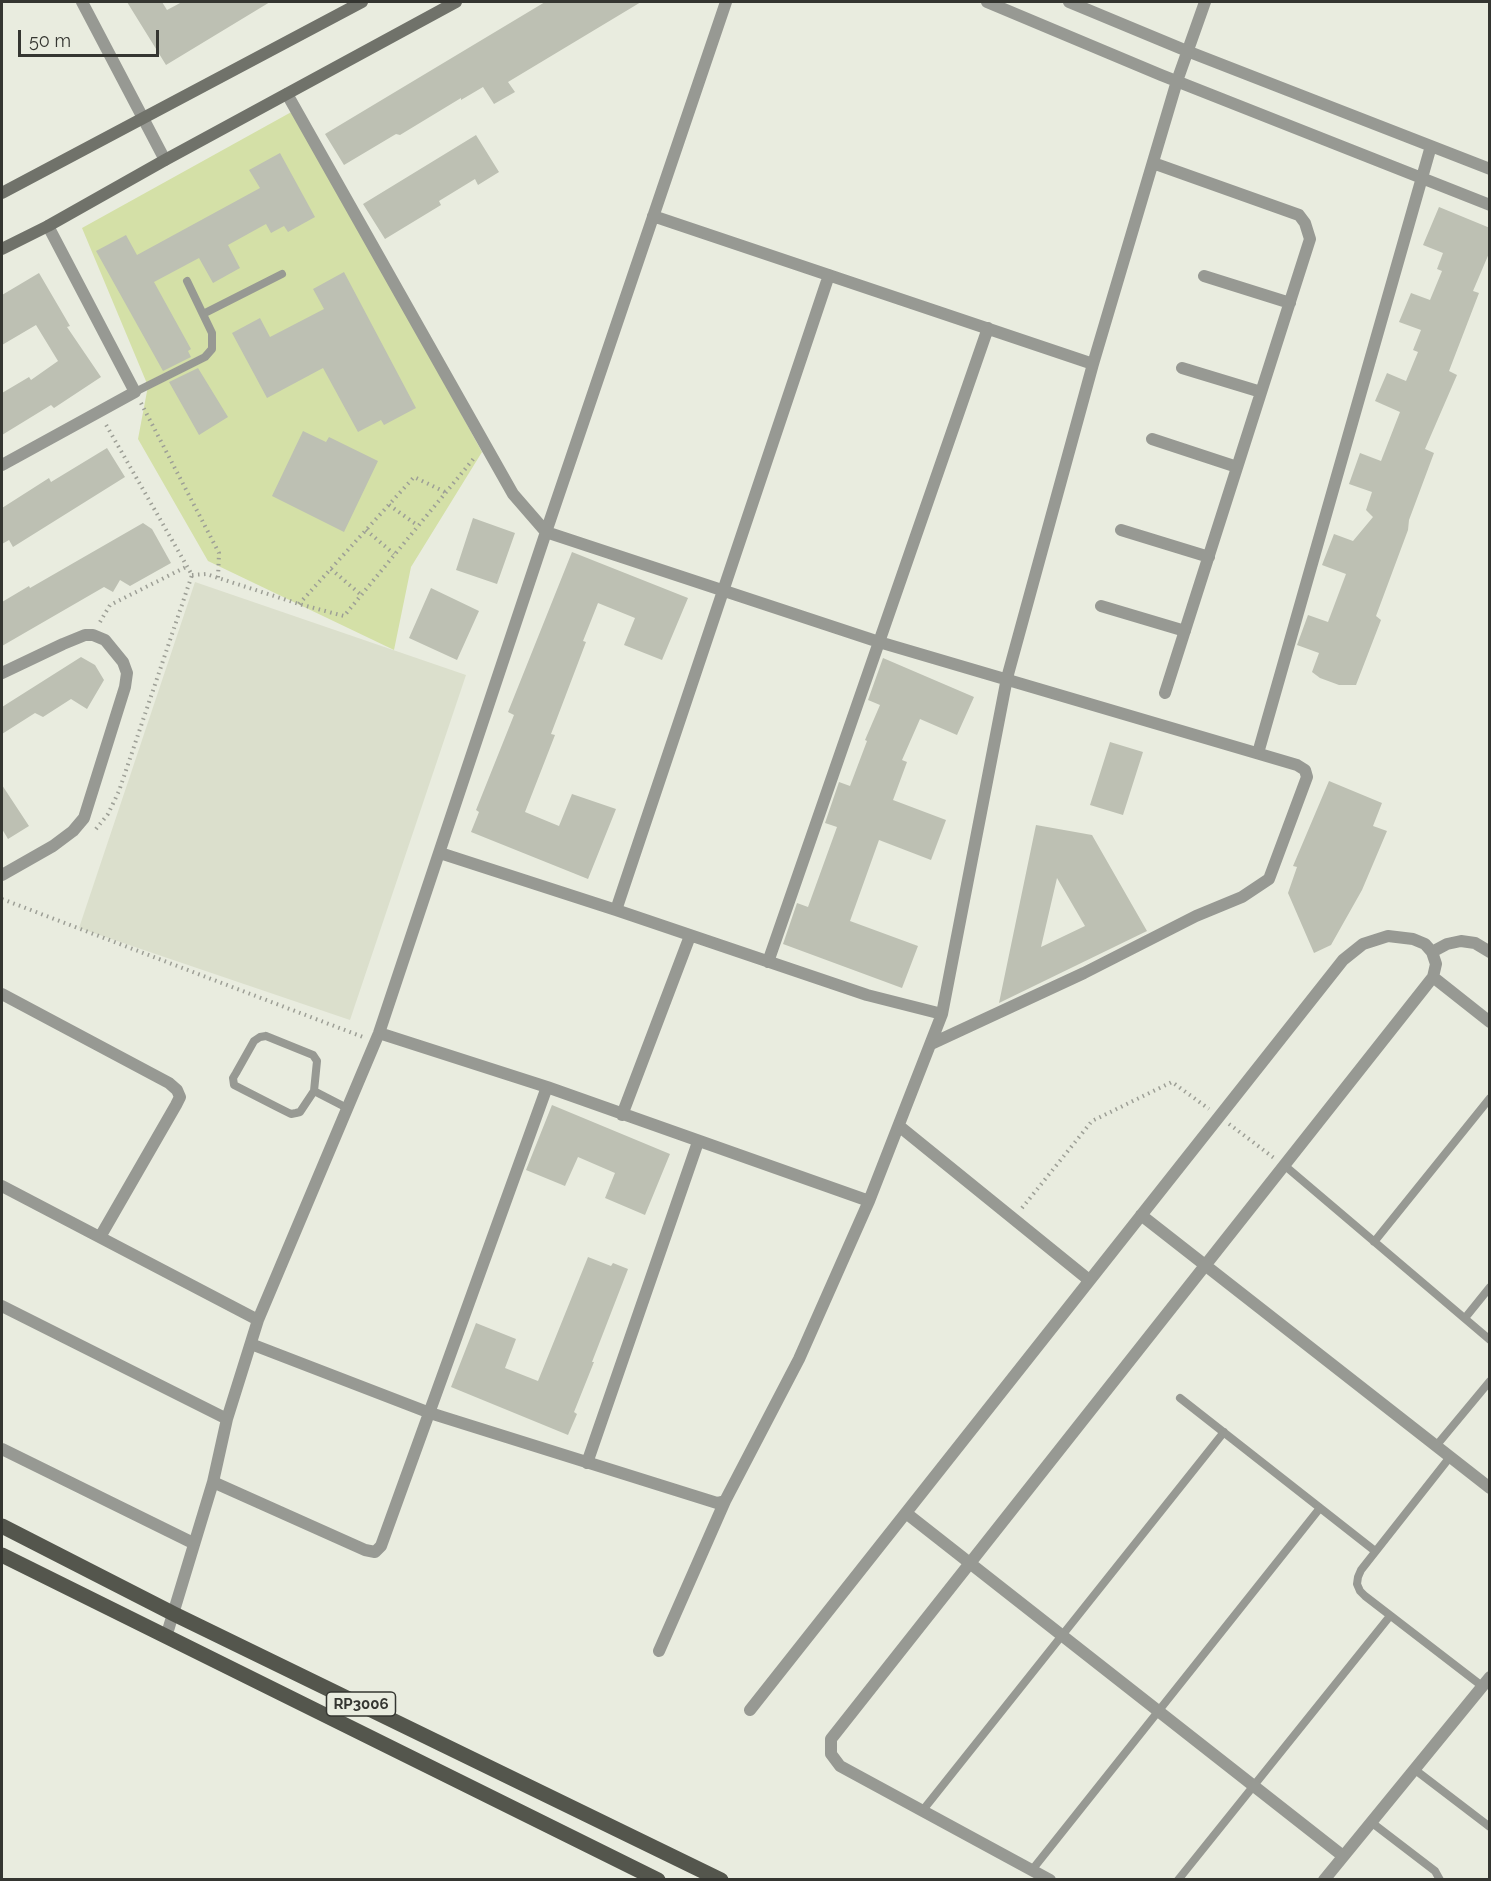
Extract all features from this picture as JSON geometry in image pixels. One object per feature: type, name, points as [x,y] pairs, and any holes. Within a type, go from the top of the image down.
[{"type":"main road","name":"RP3006","points":[[2,1526],[174,1614],[721,1880]]},
{"type":"main road","name":"RP3006","points":[[2,1554],[658,1880]]},
{"type":"street","points":[[82,2],[165,160]]},
{"type":"street","points":[[2,194],[362,2]]},
{"type":"street","points":[[2,249],[456,2]]},
{"type":"street","points":[[166,1637],[213,1482],[227,1419],[258,1320],[377,1037],[726,2]]},
{"type":"street","points":[[987,2],[1177,81],[1490,205]]},
{"type":"street","points":[[1069,2],[1187,51],[1490,169]]},
{"type":"street","points":[[659,1651],[725,1501],[799,1359],[869,1201],[942,1014],[1007,678],[1093,364],[1177,81],[1205,2]]},
{"type":"street","points":[[287,94],[513,494],[546,532],[879,642],[1258,753],[1297,765],[1305,770],[1307,777],[1269,879],[1242,897],[1196,916],[1084,973],[931,1044]]},
{"type":"street","points":[[1258,753],[1431,146]]},
{"type":"street","points":[[1153,163],[1299,215],[1310,239],[1165,693]]},
{"type":"street","points":[[653,216],[1093,364]]},
{"type":"street","points":[[2,465],[135,392],[48,226]]},
{"type":"street","points":[[616,910],[829,275]]},
{"type":"street","points":[[1204,276],[1290,303]]},
{"type":"street","points":[[768,962],[988,328]]},
{"type":"street","points":[[1182,368],[1261,392]]},
{"type":"street","points":[[1152,439],[1237,467]]},
{"type":"street","points":[[1121,530],[1209,557]]},
{"type":"street","points":[[1101,606],[1185,631]]},
{"type":"street","points":[[2,673],[85,635],[93,635],[105,640],[123,662],[127,673],[125,687],[89,807],[79,825],[53,846],[2,875]]},
{"type":"street","points":[[440,853],[867,995],[942,1014]]},
{"type":"street","points":[[622,1115],[690,936]]},
{"type":"street","points":[[750,1710],[1353,950],[1375,939],[1401,936],[1425,944],[1432,952],[1436,964],[1433,977],[831,1739],[831,1754],[840,1766],[1050,1880]]},
{"type":"street","points":[[1432,952],[1447,944],[1461,941],[1475,943],[1490,952]]},
{"type":"street","points":[[1433,977],[1490,1022]]},
{"type":"street","points":[[2,994],[169,1083],[177,1090],[180,1097],[100,1238]]},
{"type":"street","points":[[377,1037],[547,1088],[869,1201]]},
{"type":"street","points":[[213,1482],[365,1550],[375,1552],[381,1546],[547,1088]]},
{"type":"street","points":[[899,1126],[1089,1280]]},
{"type":"street","points":[[586,1463],[698,1142]]},
{"type":"street","points":[[2,1186],[258,1320]]},
{"type":"street","points":[[1141,1215],[1490,1488]]},
{"type":"street","points":[[2,1306],[227,1419]]},
{"type":"street","points":[[250,1344],[430,1413],[717,1503],[725,1501]]},
{"type":"street","points":[[2,1449],[193,1543]]},
{"type":"street","points":[[906,1513],[1343,1856]]},
{"type":"street","points":[[1324,1880],[1414,1769],[1487,1685]]},
{"type":"lane","points":[[203,314],[282,274]]},
{"type":"lane","points":[[135,392],[209,353],[213,338],[187,281]]},
{"type":"lane","points":[[266,1036],[313,1055],[318,1066],[314,1091],[300,1112],[291,1114],[235,1087],[233,1078],[255,1041],[266,1036]]},
{"type":"lane","points":[[314,1091],[347,1108]]},
{"type":"lane","points":[[1374,1242],[1490,1098]]},
{"type":"lane","points":[[1284,1166],[1490,1340]]},
{"type":"lane","points":[[1465,1318],[1490,1287]]},
{"type":"lane","points":[[1436,1446],[1490,1381]]},
{"type":"lane","points":[[1180,1398],[1375,1551]]},
{"type":"lane","points":[[923,1810],[1224,1432]]},
{"type":"lane","points":[[1450,1457],[1361,1570],[1357,1584],[1360,1591],[1390,1616],[1487,1685]]},
{"type":"lane","points":[[1032,1870],[1320,1508]]},
{"type":"lane","points":[[1178,1880],[1390,1616]]},
{"type":"lane","points":[[1414,1769],[1490,1827]]},
{"type":"lane","points":[[1371,1822],[1435,1871],[1440,1880]]},
{"type":"path","points":[[135,392],[219,553],[218,578]]},
{"type":"path","points":[[192,575],[206,574],[344,616],[485,445]]},
{"type":"path","points":[[299,604],[414,477],[445,492]]},
{"type":"path","points":[[389,505],[418,525]]},
{"type":"path","points":[[366,530],[394,554]]},
{"type":"path","points":[[93,635],[110,605],[188,566]]},
{"type":"path","points":[[331,569],[360,594]]},
{"type":"path","points":[[2,899],[377,1037]]},
{"type":"path","points":[[1014,1218],[1092,1121],[1172,1082],[1284,1166]]},
{"type":"shaded area","points":[[195,582],[466,675],[350,1020],[79,928]]},
{"type":"green space","points":[[295,110],[482,452],[411,567],[394,650],[208,561],[138,439],[148,386],[82,228]]},
{"type":"building","points":[[127,2],[162,2],[167,10],[182,2],[270,2],[166,65]]},
{"type":"building","points":[[545,2],[641,2],[508,82],[515,92],[494,104],[483,87],[344,165],[325,134]]},
{"type":"building","points":[[476,135],[499,172],[478,185],[475,179],[439,201],[441,205],[385,239],[363,204]]},
{"type":"building","points":[[280,153],[315,217],[288,232],[284,226],[271,233],[266,224],[228,245],[240,268],[213,283],[199,258],[154,282],[191,349],[188,351],[191,357],[163,371],[96,251],[126,235],[137,255],[260,188],[249,170]]},
{"type":"building","points":[[1439,207],[1490,228],[1490,251],[1473,291],[1479,293],[1449,371],[1457,375],[1425,449],[1434,453],[1376,616],[1381,620],[1356,685],[1339,685],[1320,678],[1312,672],[1319,653],[1297,645],[1308,615],[1328,622],[1346,574],[1322,565],[1334,534],[1353,541],[1373,517],[1366,510],[1372,492],[1349,484],[1360,453],[1381,461],[1400,412],[1375,401],[1387,373],[1406,381],[1418,352],[1413,350],[1421,330],[1399,322],[1411,293],[1430,300],[1442,271],[1437,269],[1443,253],[1423,245]]},
{"type":"building","points":[[344,272],[416,408],[384,425],[381,420],[358,432],[323,368],[267,398],[232,333],[260,318],[270,337],[324,309],[313,289]]},
{"type":"building","points":[[39,273],[70,326],[67,327],[101,377],[54,408],[51,405],[2,435],[2,393],[29,377],[31,380],[58,361],[36,325],[2,345],[2,295]]},
{"type":"building","points":[[198,368],[228,417],[199,435],[169,382]]},
{"type":"building","points":[[303,431],[326,442],[329,437],[378,461],[344,532],[272,496]]},
{"type":"building","points":[[107,448],[125,477],[13,547],[9,540],[2,544],[2,508],[49,478],[51,482]]},
{"type":"building","points":[[473,518],[515,533],[497,584],[456,570]]},
{"type":"building","points":[[143,523],[152,529],[171,563],[130,586],[120,580],[113,592],[104,587],[2,646],[2,602]]},
{"type":"building","points":[[572,552],[688,598],[662,660],[624,645],[635,618],[598,603],[583,641],[586,642],[551,734],[555,735],[525,812],[559,826],[572,794],[616,809],[588,879],[471,832],[479,812],[476,810],[514,715],[508,712]]},
{"type":"building","points":[[431,588],[479,611],[457,660],[409,638]]},
{"type":"building","points":[[81,657],[95,665],[104,680],[87,709],[71,699],[43,717],[35,713],[2,734],[2,707]]},
{"type":"building","points":[[883,658],[974,697],[957,735],[920,719],[902,760],[907,762],[893,800],[946,820],[931,860],[879,840],[850,921],[918,946],[902,988],[783,944],[797,903],[808,907],[837,827],[825,823],[839,782],[850,786],[867,741],[865,740],[880,705],[868,700]]},
{"type":"building","points":[[1110,742],[1143,752],[1123,815],[1090,805]]},
{"type":"building","points":[[1329,781],[1382,803],[1373,826],[1387,831],[1362,890],[1331,945],[1314,953],[1288,893],[1297,867],[1293,866]]},
{"type":"building","points":[[2,785],[29,826],[8,839],[2,829]]},
{"type":"building","points":[[1036,825],[1092,835],[1147,931],[999,1003]],"holes":[[[1057,878],[1085,926],[1041,947]]]},
{"type":"building","points":[[552,1105],[670,1154],[645,1215],[605,1198],[615,1173],[578,1157],[565,1186],[526,1170]]},
{"type":"building","points":[[588,1257],[611,1266],[613,1263],[628,1269],[592,1362],[594,1362],[574,1412],[577,1414],[568,1435],[451,1387],[476,1323],[516,1339],[505,1368],[538,1381]]}]
